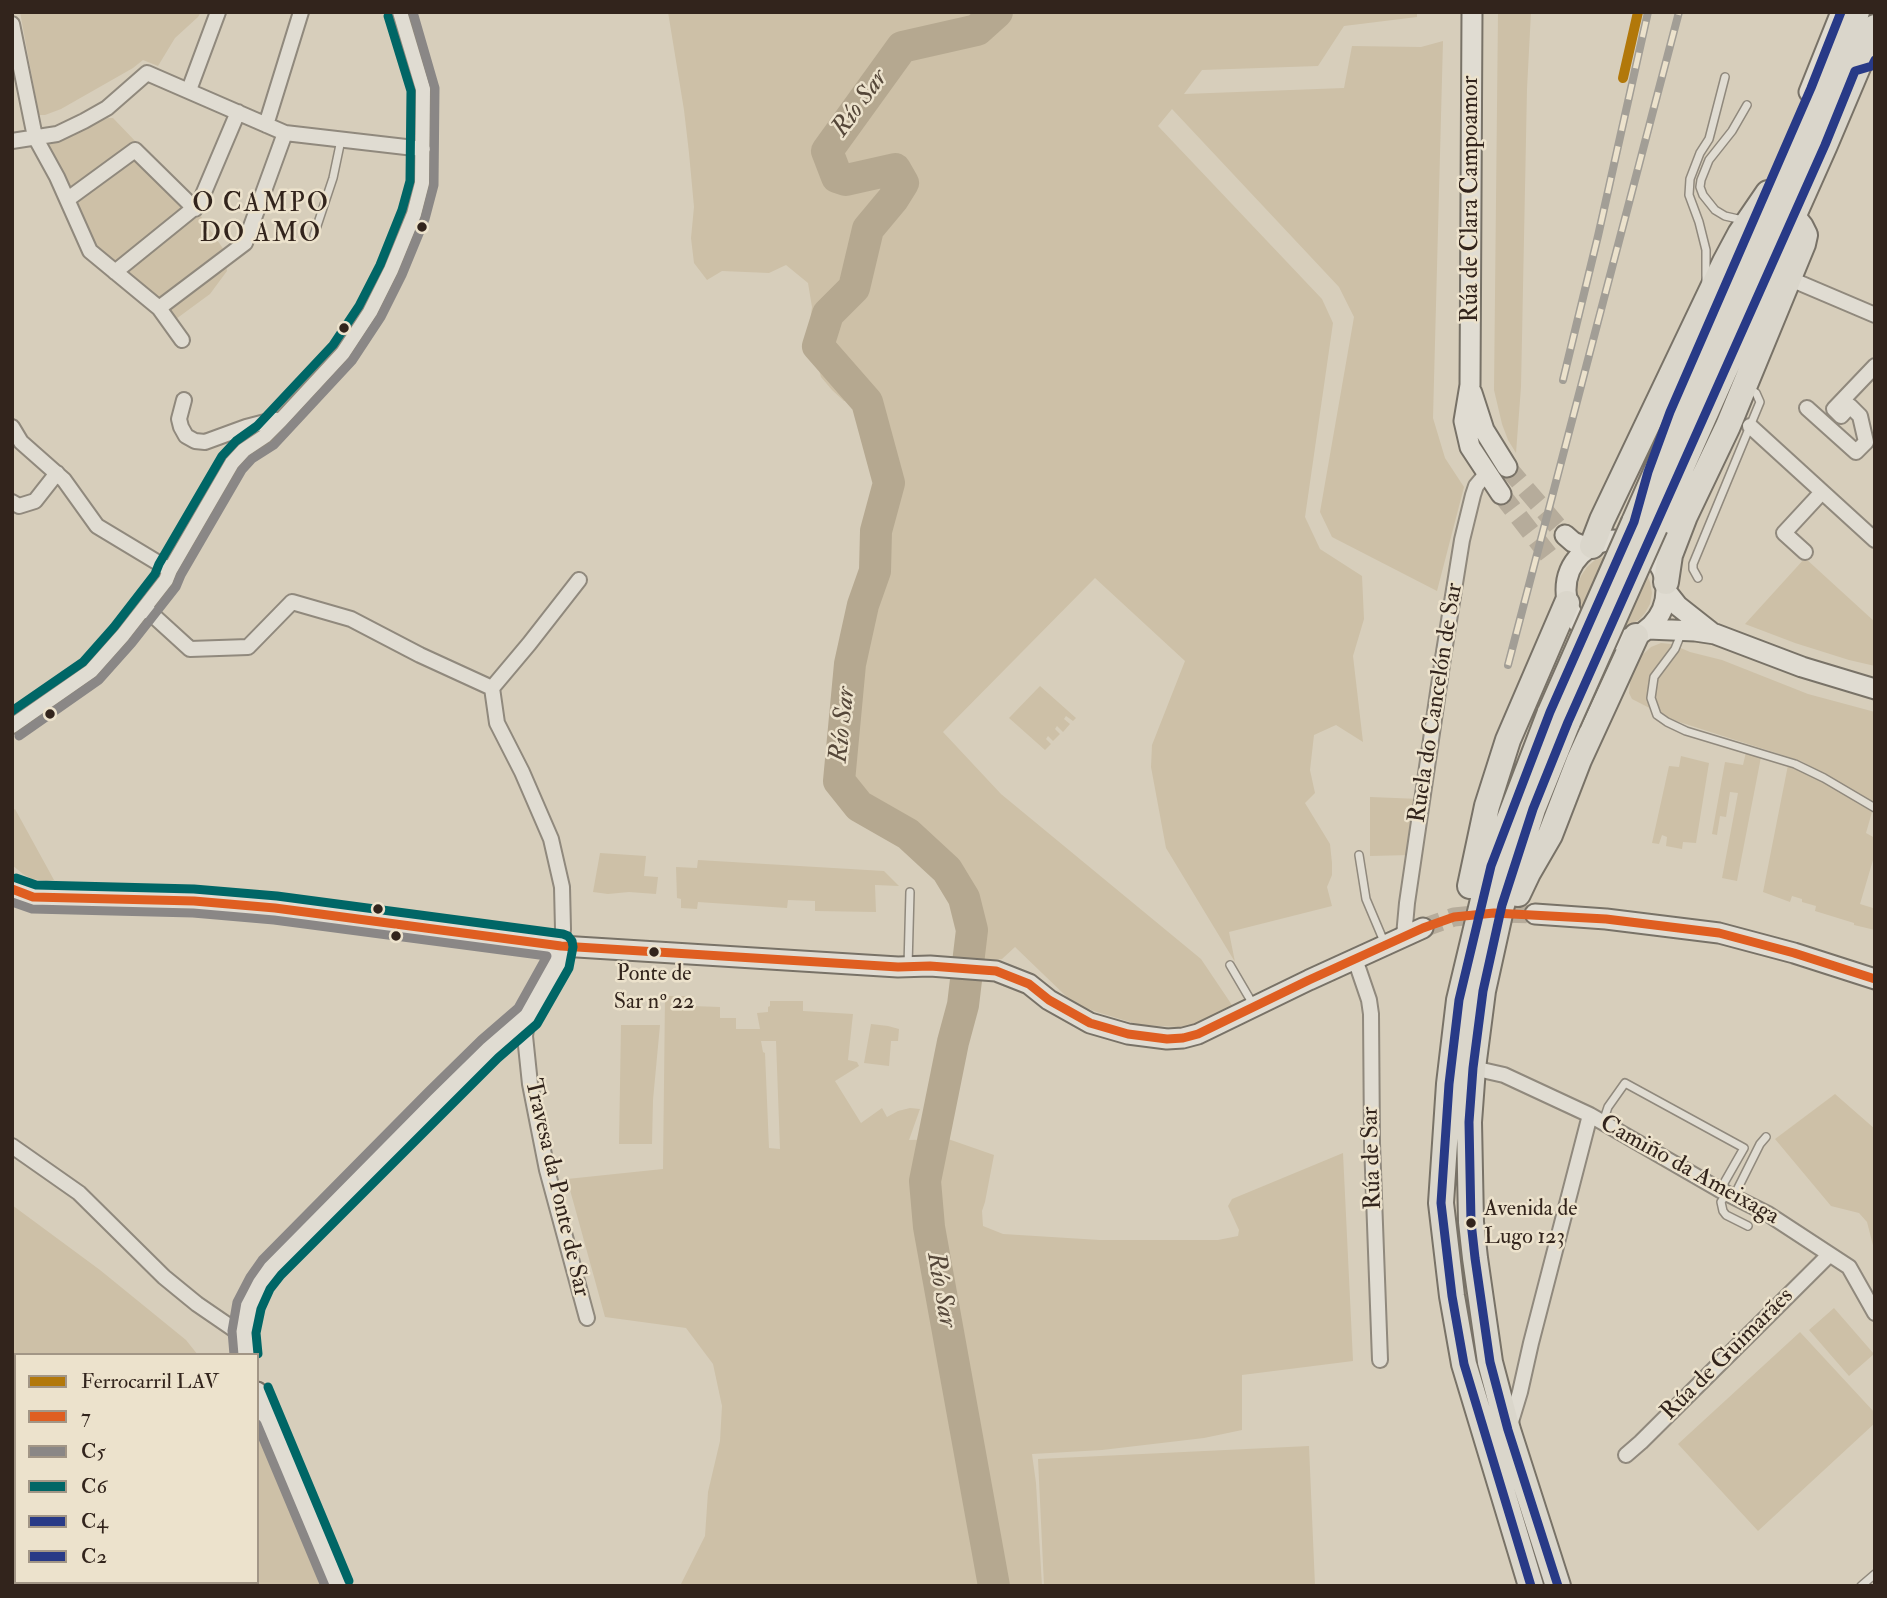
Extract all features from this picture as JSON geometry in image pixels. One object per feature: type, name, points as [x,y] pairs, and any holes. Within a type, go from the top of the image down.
[{"type":"highway","points":[[1645,525],[1857,12]]},
{"type":"highway","points":[[1441,1203],[1449,1084],[1459,1000],[1491,866],[1645,525],[1865,65],[1875,27]]},
{"type":"highway","points":[[1590,547],[1735,243],[1794,159]]},
{"type":"highway","points":[[1645,525],[1648,472],[1670,412],[1757,209]]},
{"type":"highway","points":[[1667,587],[1670,555],[1675,542],[1803,243],[1805,235],[1793,217]]},
{"type":"highway","points":[[1531,1586],[1464,1364],[1452,1296],[1441,1203],[1436,1116],[1444,1017],[1487,806],[1508,740],[1567,592]]},
{"type":"highway","points":[[1496,930],[1514,905],[1528,873],[1550,835],[1579,760],[1642,633]]},
{"type":"highway","points":[[1558,1586],[1508,1430],[1490,1362],[1471,1222],[1469,1148],[1473,1068],[1483,991],[1502,905],[1559,717]]},
{"type":"street","points":[[189,90],[218,12]]},
{"type":"street","points":[[266,125],[300,12]]},
{"type":"street","points":[[12,726],[91,671],[162,587],[232,463],[244,450],[265,436],[343,353],[370,312],[391,270],[418,204],[422,183],[423,89],[400,12]]},
{"type":"street","name":"Rúa de Clara Campoamor","points":[[1472,12],[1471,385],[1464,421],[1470,447],[1501,494]]},
{"type":"street","points":[[1757,209],[1842,12]]},
{"type":"street","points":[[12,24],[35,137],[68,199],[90,251],[159,308],[182,340]]},
{"type":"street","points":[[12,141],[57,134],[107,108],[147,73],[285,133],[422,149]]},
{"type":"street","points":[[115,272],[199,204],[238,112]]},
{"type":"street","points":[[159,308],[245,243],[285,133]]},
{"type":"street","points":[[68,199],[135,150],[195,209]]},
{"type":"street","points":[[1788,278],[1874,316]]},
{"type":"street","points":[[1807,408],[1856,452],[1866,442],[1860,416],[1850,406],[1841,416],[1834,409],[1875,366]]},
{"type":"street","name":"Rúa de Clara Campoamor","points":[[1471,385],[1484,430],[1507,467]]},
{"type":"street","points":[[184,400],[179,419],[181,427],[186,436],[195,442],[205,442],[246,427],[281,420]]},
{"type":"street","points":[[1750,426],[1875,540]]},
{"type":"street","points":[[12,427],[17,439],[64,480],[97,526],[170,570]]},
{"type":"street","points":[[12,502],[19,506],[35,501],[57,473]]},
{"type":"street","name":"Ruela do Cancelón de Sar","points":[[1404,936],[1457,566],[1472,495],[1486,474]]},
{"type":"street","points":[[1805,552],[1784,533],[1822,492]]},
{"type":"street","points":[[1565,535],[1573,542],[1590,547]]},
{"type":"street","points":[[1567,592],[1571,568],[1578,557],[1590,547],[1607,540],[1639,544],[1657,560],[1667,587],[1678,606],[1715,634]]},
{"type":"street","points":[[1554,562],[1567,592],[1571,612],[1580,625],[1594,635],[1619,640],[1642,633],[1682,630],[1715,634],[1802,667],[1875,689]]},
{"type":"street","points":[[246,1353],[244,1332],[249,1305],[272,1267],[446,1092],[528,1016],[558,963],[563,929],[562,887],[551,839],[497,723],[492,688],[579,580]]},
{"type":"street","points":[[1642,633],[1659,616],[1665,605],[1667,587]]},
{"type":"street","points":[[145,608],[190,649],[248,647],[292,602],[351,619],[492,688]]},
{"type":"street","points":[[12,889],[33,897],[194,901],[275,908],[561,946],[996,971],[1029,984],[1049,1000],[1090,1023],[1128,1034],[1167,1039],[1198,1034],[1423,928]]},
{"type":"street","points":[[1535,914],[1606,919],[1719,933],[1875,979]]},
{"type":"street","name":"Rúa de Sar","points":[[1355,958],[1371,1014],[1371,1143],[1380,1360]]},
{"type":"street","name":"Travesa da Ponte de Sar","points":[[528,1016],[525,1035],[530,1084],[547,1170],[587,1318]]},
{"type":"street","name":"Camiño da Ameixaga","points":[[1473,1068],[1504,1075],[1596,1119],[1780,1221],[1849,1267],[1875,1313]]},
{"type":"street","points":[[1508,1430],[1596,1119]]},
{"type":"street","points":[[12,1146],[79,1193],[164,1276],[197,1304],[232,1328],[244,1332]]},
{"type":"street","name":"Rúa de Guimarães","points":[[1626,1455],[1829,1255]]},
{"type":"street","points":[[259,1397],[338,1586]]},
{"type":"lane","points":[[1705,304],[1706,250],[1689,195],[1690,178],[1709,139],[1725,77]]},
{"type":"lane","points":[[1746,105],[1732,131],[1709,160],[1700,187],[1715,210],[1726,216],[1738,219],[1757,209]]},
{"type":"lane","points":[[314,235],[334,178],[341,139]]},
{"type":"lane","points":[[1698,578],[1693,564],[1760,402],[1756,393],[1744,386]]},
{"type":"lane","points":[[1682,630],[1675,649],[1654,677],[1651,698],[1657,715],[1686,730],[1795,764],[1875,808]]},
{"type":"lane","points":[[1360,855],[1366,899],[1386,945]]},
{"type":"lane","points":[[908,967],[910,892]]},
{"type":"lane","points":[[1230,965],[1255,1007]]},
{"type":"lane","points":[[1596,1119],[1625,1083],[1744,1148],[1727,1193]]},
{"type":"lane","points":[[1748,1226],[1726,1215],[1721,1202],[1766,1137]]},
{"type":"lane","points":[[1861,1586],[1875,1574]]},
{"type":"shaded area","points":[[20,12],[201,12],[175,38],[158,66],[143,60],[61,109],[39,115]]},
{"type":"shaded area","points":[[668,12],[1417,12],[1417,17],[1344,26],[1318,66],[1202,70],[1184,94],[1344,88],[1352,46],[1421,47],[1443,41],[1433,418],[1445,458],[1464,487],[1437,591],[1332,537],[1320,512],[1354,317],[1339,287],[1172,109],[1158,126],[1322,299],[1333,323],[1305,517],[1320,549],[1362,576],[1364,619],[1353,656],[1363,742],[1336,725],[1314,735],[1310,770],[1315,793],[1305,803],[1330,844],[1332,875],[1327,887],[1332,906],[1229,932],[1235,962],[1166,848],[1151,767],[1152,745],[1185,661],[1095,578],[943,732],[1001,794],[1201,959],[1234,1008],[1191,1025],[1140,1025],[1080,1006],[1069,999],[1015,947],[1002,959],[980,962],[982,950],[971,893],[950,866],[910,829],[861,801],[842,778],[855,665],[868,607],[881,575],[882,534],[896,483],[870,398],[844,401],[821,377],[807,342],[812,307],[808,283],[786,265],[769,273],[722,271],[707,280],[694,263],[691,238],[694,207],[689,153]]},
{"type":"shaded area","points":[[1498,12],[1531,12],[1521,387],[1516,453],[1502,424],[1494,390]]},
{"type":"shaded area","points":[[113,118],[184,192],[224,250],[227,271],[210,294],[176,319],[94,247],[49,147],[51,142]]},
{"type":"shaded area","points":[[1606,556],[1645,571],[1650,582],[1652,593],[1645,613],[1639,620],[1621,629],[1585,615],[1577,597],[1577,587],[1587,567]]},
{"type":"shaded area","points":[[1805,558],[1875,622],[1875,666],[1795,643],[1745,624]]},
{"type":"shaded area","points":[[1661,643],[1722,660],[1808,694],[1875,712],[1875,803],[1801,761],[1673,720],[1632,699],[1629,693],[1631,673],[1639,658],[1651,647]]},
{"type":"shaded area","points":[[1040,686],[1076,718],[1073,721],[1066,716],[1064,719],[1070,724],[1063,732],[1057,726],[1055,729],[1060,734],[1053,741],[1048,736],[1046,739],[1051,744],[1045,750],[1009,718]]},
{"type":"shaded area","points":[[1746,752],[1761,757],[1737,881],[1722,878],[1738,793],[1730,792],[1726,817],[1720,816],[1717,835],[1712,834],[1725,762],[1743,765]]},
{"type":"shaded area","points":[[1681,756],[1709,763],[1696,843],[1683,842],[1682,849],[1666,846],[1667,837],[1662,835],[1659,844],[1652,843],[1669,766],[1679,767]]},
{"type":"shaded area","points":[[1788,765],[1819,779],[1872,812],[1866,833],[1875,838],[1875,860],[1860,904],[1873,908],[1875,904],[1875,930],[1815,911],[1816,906],[1802,902],[1802,899],[1792,896],[1790,902],[1763,892]]},
{"type":"shaded area","points":[[1370,797],[1420,799],[1411,855],[1370,856]]},
{"type":"shaded area","points":[[15,809],[54,880],[32,879],[12,865],[12,811]]},
{"type":"shaded area","points":[[600,853],[646,856],[644,876],[658,877],[656,894],[593,892]]},
{"type":"shaded area","points":[[698,860],[884,871],[899,886],[875,885],[876,912],[815,911],[815,901],[788,900],[787,908],[698,902],[697,909],[681,908],[681,899],[677,898],[676,867],[697,868]]},
{"type":"shaded area","points":[[665,996],[693,996],[692,1006],[720,1007],[720,1018],[736,1018],[736,1029],[760,1029],[757,1013],[768,1012],[770,1001],[803,1001],[803,1011],[853,1014],[848,1060],[857,1062],[859,1066],[835,1081],[861,1123],[882,1108],[887,1117],[910,1108],[920,1109],[909,1140],[948,1139],[994,1155],[982,1211],[983,1226],[1003,1234],[1100,1240],[1218,1240],[1238,1236],[1239,1230],[1228,1206],[1232,1199],[1343,1153],[1353,1361],[1242,1375],[1242,1430],[1204,1438],[1102,1450],[1032,1454],[1042,1586],[680,1586],[705,1536],[708,1492],[720,1441],[722,1406],[713,1364],[686,1328],[605,1317],[567,1179],[663,1169]],"holes":[[[761,1041],[776,1041],[780,1149],[769,1148],[765,1053]]]},
{"type":"shaded area","points":[[871,1024],[899,1029],[898,1041],[891,1041],[889,1066],[864,1063]]},
{"type":"shaded area","points":[[621,1025],[660,1025],[652,1144],[619,1144]]},
{"type":"shaded area","points":[[1835,1094],[1875,1129],[1875,1253],[1867,1222],[1859,1213],[1831,1206],[1775,1139]]},
{"type":"shaded area","points":[[12,1205],[100,1270],[186,1340],[196,1353],[14,1353],[14,1584],[259,1584],[259,1425],[331,1586],[12,1586]]},
{"type":"shaded area","points":[[1834,1308],[1874,1354],[1849,1376],[1809,1330]]},
{"type":"shaded area","points":[[1800,1332],[1875,1413],[1875,1423],[1758,1531],[1678,1444]]},
{"type":"shaded area","points":[[1309,1446],[1315,1586],[1044,1586],[1038,1459]]},
{"type":"waterway","name":"Río Sar","points":[[994,1586],[929,1227],[925,1181],[963,1005],[972,930],[964,898],[947,870],[908,834],[859,806],[839,781],[850,664],[863,605],[875,571],[876,531],[889,483],[867,402],[818,346],[828,314],[854,288],[868,229],[903,183],[895,169],[846,180],[837,177],[827,151],[902,47],[977,30],[997,12]]},
{"type":"tunnel","points":[[1507,467],[1565,535]]},
{"type":"tunnel","points":[[1501,494],[1554,562]]},
{"type":"tunnel","points":[[1423,928],[1454,917],[1494,913],[1535,914]]},
{"type":"railway","points":[[1563,380],[1648,12]]},
{"type":"railway","points":[[1508,665],[1679,12]]},
{"type":"rail line","name":"LAV","points":[[1623,78],[1638,12]]},
{"type":"transit line","name":"C5","points":[[19,736],[99,680],[132,643],[176,587],[242,470],[252,459],[274,445],[352,361],[381,317],[425,219],[434,185],[435,88],[413,12]]},
{"type":"transit line","name":"C4","points":[[1531,1586],[1464,1364],[1452,1296],[1441,1203],[1449,1084],[1459,1000],[1491,866],[1550,712],[1634,522],[1648,472],[1670,412],[1811,88],[1841,12]]},
{"type":"transit line","name":"C6","points":[[12,711],[83,662],[114,627],[155,574],[222,456],[236,441],[257,426],[333,345],[359,306],[380,265],[402,210],[410,181],[411,91],[388,16]]},
{"type":"transit line","name":"C2","points":[[1558,1586],[1508,1430],[1490,1362],[1475,1258],[1471,1222],[1469,1122],[1483,991],[1502,905],[1533,809],[1568,722],[1825,145],[1855,71],[1872,66],[1875,60]]},
{"type":"transit line","name":"C6","points":[[16,878],[36,885],[194,889],[277,896],[563,934],[572,941],[569,968],[537,1024],[498,1058],[270,1289],[261,1309],[256,1333],[258,1353]]},
{"type":"transit line","name":"7","points":[[12,889],[33,897],[194,901],[275,908],[561,946],[996,971],[1029,984],[1049,1000],[1090,1023],[1128,1034],[1167,1039],[1198,1034],[1423,928],[1454,917],[1494,913],[1606,919],[1719,933],[1875,979]]},
{"type":"transit line","name":"C5","points":[[12,902],[32,909],[193,913],[274,920],[547,956],[518,1008],[428,1092],[262,1260],[237,1302],[232,1331],[234,1353]]},
{"type":"transit line","name":"C6","points":[[268,1387],[349,1581]]},
{"type":"transit line","name":"C5","points":[[259,1429],[325,1586]]},
{"type":"place","name":"Ponte de Sar nº 22","points":[[654,952]]},
{"type":"place","name":"Avenida de Lugo 123","points":[[1471,1223]]},
{"type":"district","name":"O CAMPO DO AMO","points":[[261,220]]}]
